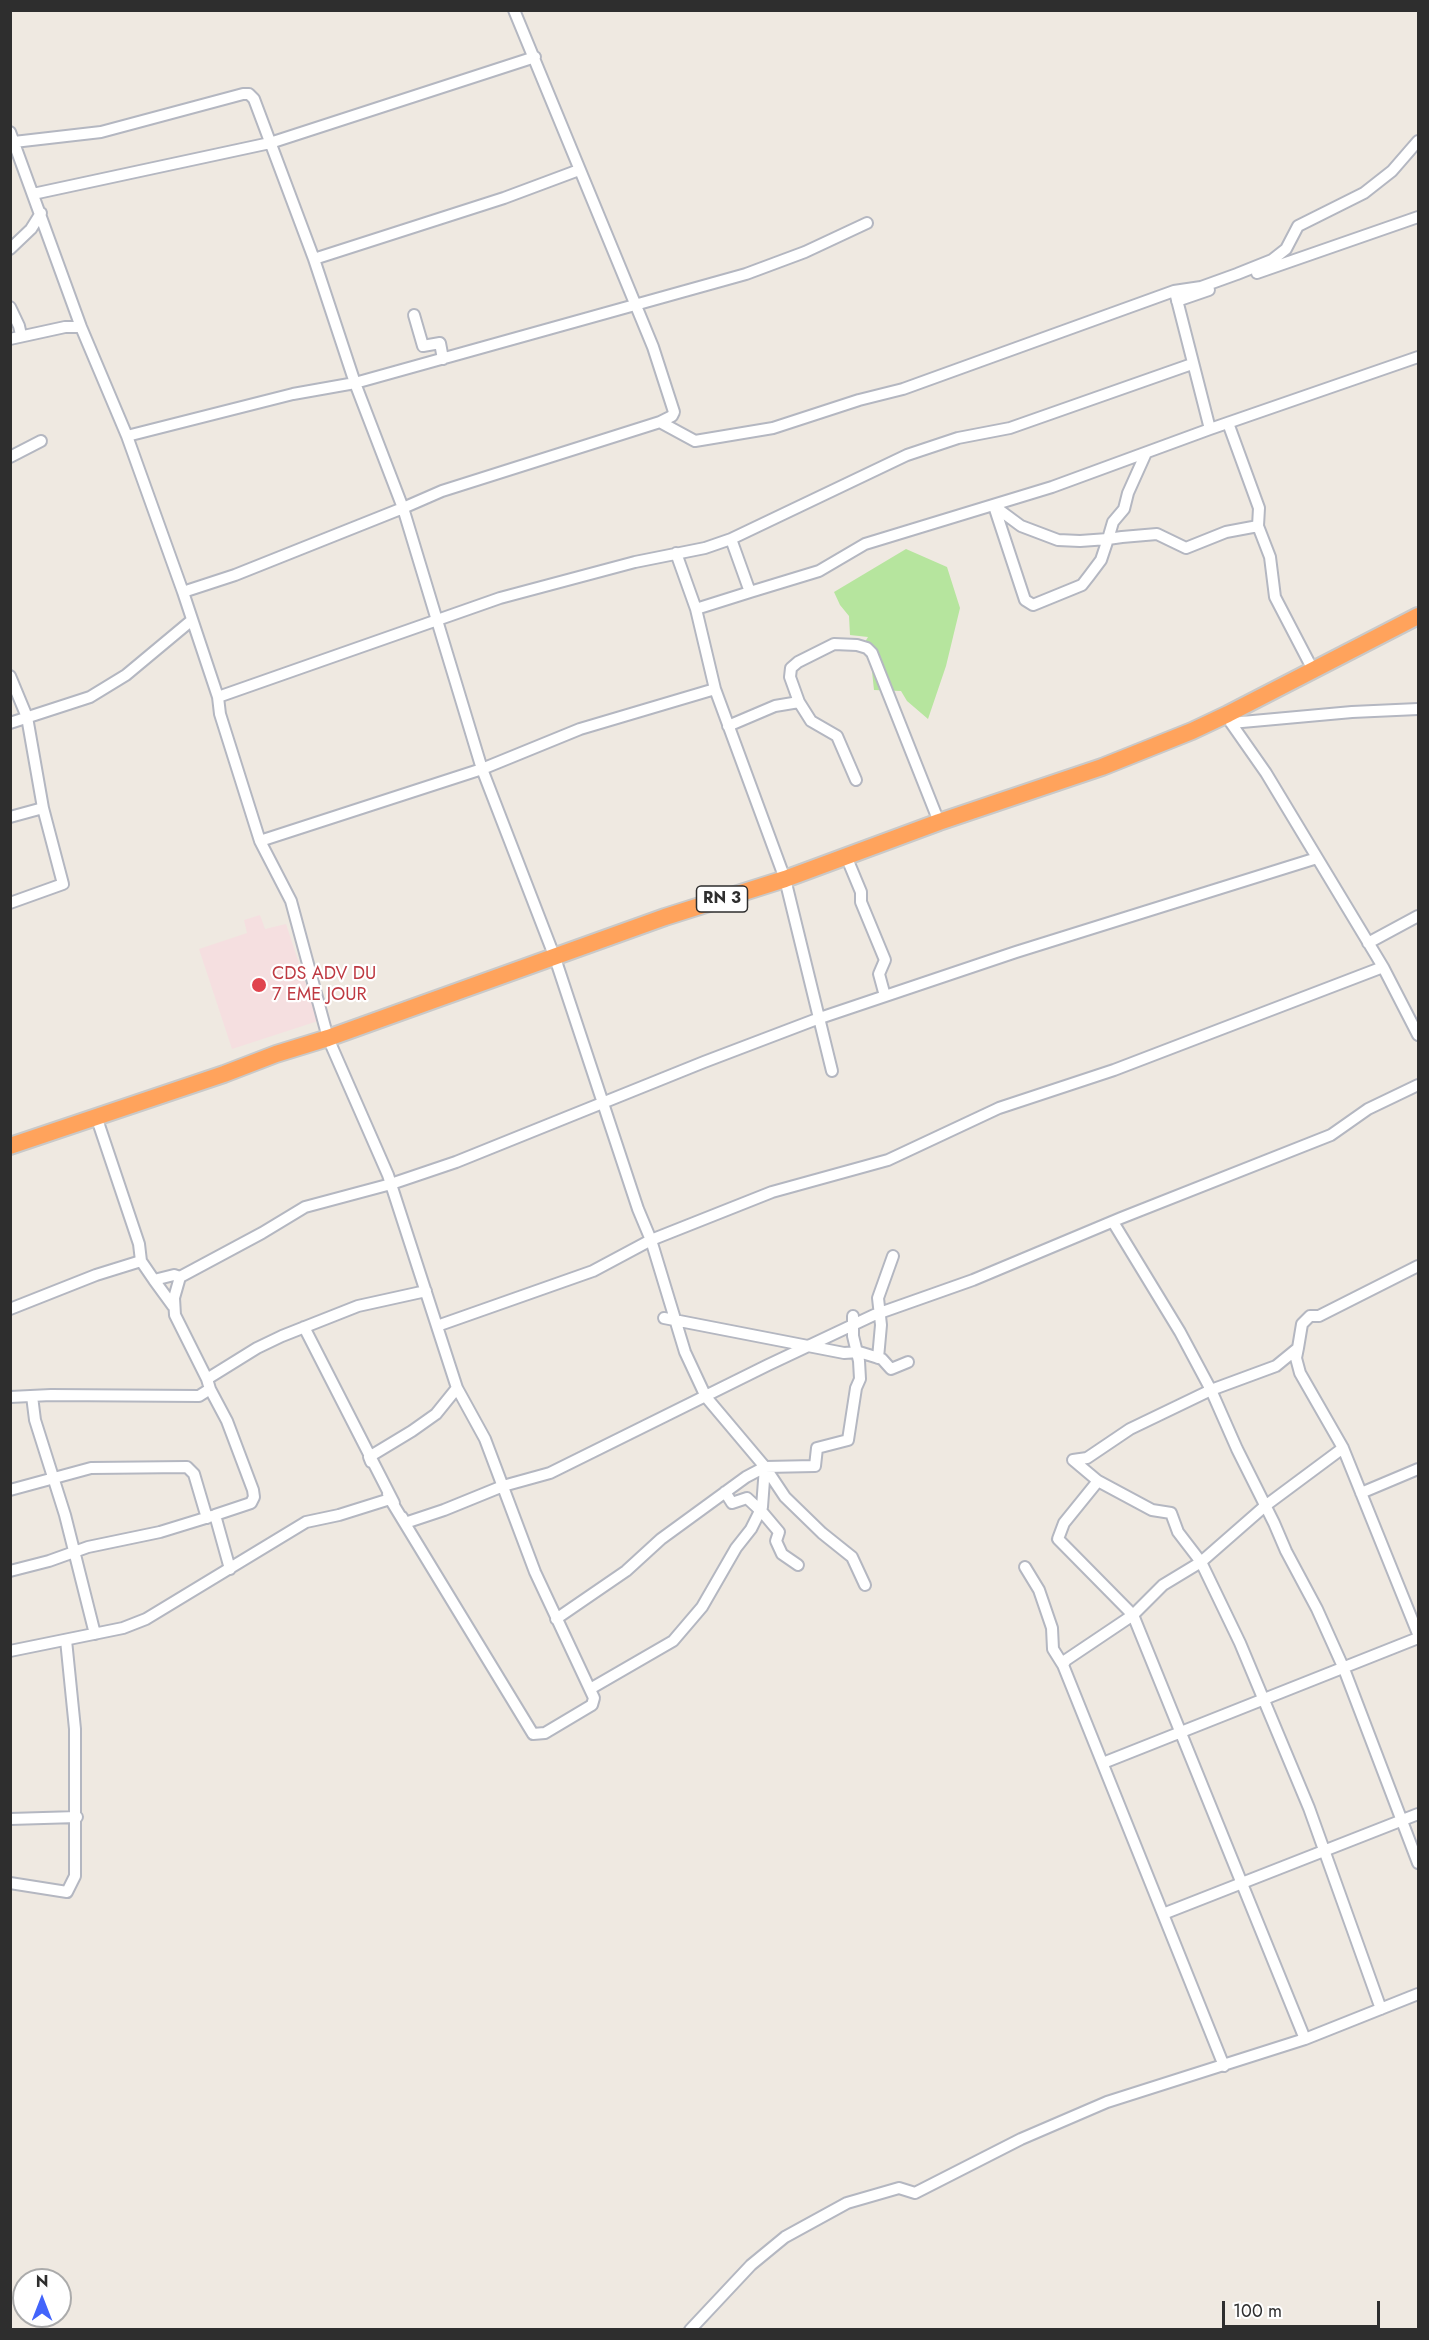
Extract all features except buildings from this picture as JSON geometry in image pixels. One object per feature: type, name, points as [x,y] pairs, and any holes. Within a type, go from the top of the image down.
[{"type":"highway","name":"RN 3","points":[[10,1146],[328,1038],[665,917],[784,879],[939,822],[1102,767],[1192,731],[1229,719],[1313,670],[1419,616]]},
{"type":"street","points":[[183,592],[235,575],[442,491],[660,422],[672,416],[674,412],[653,347],[514,10]]},
{"type":"street","points":[[33,194],[270,143],[535,57]]},
{"type":"street","points":[[304,1327],[390,1499],[533,1734],[545,1733],[592,1705],[594,1698],[535,1572],[485,1439],[458,1388],[391,1184],[328,1038],[291,901],[260,842],[220,714],[218,697],[183,592],[127,436],[81,327],[12,137],[101,132],[249,94],[254,99],[314,259],[355,383],[403,508],[482,769],[555,958],[638,1209],[651,1240],[670,1319],[706,1397],[765,1467],[785,1497],[822,1533],[852,1557],[865,1585]]},
{"type":"street","points":[[660,422],[694,441],[773,428],[859,400],[903,389],[1201,287],[1272,260],[1286,249],[1298,226],[1364,194],[1392,171],[1419,141]]},
{"type":"street","points":[[314,259],[471,210],[579,170]]},
{"type":"street","points":[[10,249],[31,229],[41,213]]},
{"type":"street","points":[[1175,296],[1419,217]]},
{"type":"street","points":[[127,436],[282,396],[355,383],[746,274],[805,252],[867,223]]},
{"type":"street","points":[[1175,296],[1210,429]]},
{"type":"street","points":[[10,307],[19,326],[16,337],[65,327],[81,327]]},
{"type":"street","points":[[414,315],[423,346],[440,343],[443,358]]},
{"type":"street","points":[[696,609],[819,571],[865,544],[961,513],[994,506],[1419,357]]},
{"type":"street","points":[[218,697],[500,598],[635,562],[705,548],[731,539],[907,455],[958,438],[1010,428],[1192,364]]},
{"type":"street","points":[[1228,423],[1259,508],[1258,526],[1270,556],[1275,597],[1313,670]]},
{"type":"street","points":[[10,457],[41,441]]},
{"type":"street","points":[[994,506],[1025,600],[1033,605],[1082,585],[1101,560],[1113,522],[1124,509],[1128,493],[1146,453]]},
{"type":"street","points":[[994,506],[1021,526],[1058,540],[1080,542],[1157,534],[1186,548],[1226,532],[1258,526]]},
{"type":"street","points":[[731,539],[750,592]]},
{"type":"street","points":[[676,554],[696,609],[715,689],[784,879],[817,1019],[832,1071]]},
{"type":"street","points":[[10,723],[90,697],[126,675],[192,620]]},
{"type":"street","points":[[856,780],[837,736],[812,722],[799,702],[790,677],[791,668],[798,662],[834,644],[846,643],[867,648],[872,653],[939,822]]},
{"type":"street","points":[[10,676],[27,717],[42,808],[63,884],[10,903]]},
{"type":"street","points":[[260,842],[482,769],[580,729],[715,689]]},
{"type":"street","points":[[728,726],[776,706],[799,702]]},
{"type":"street","points":[[1229,719],[1419,709]]},
{"type":"street","points":[[1229,719],[1266,773],[1383,967],[1419,1035]]},
{"type":"street","points":[[10,818],[42,808]]},
{"type":"street","points":[[846,856],[861,892],[861,902],[885,960],[879,974],[885,996]]},
{"type":"street","points":[[154,1280],[174,1275],[180,1277],[305,1207],[391,1184],[456,1162],[817,1019],[1016,952],[1317,858]]},
{"type":"street","points":[[1368,943],[1419,916]]},
{"type":"street","points":[[437,1326],[593,1271],[651,1240],[772,1192],[888,1160],[999,1108],[1114,1070],[1383,967]]},
{"type":"street","points":[[405,1522],[444,1510],[503,1486],[550,1473],[808,1346],[853,1321],[880,1314],[973,1280],[1331,1135],[1368,1109],[1419,1085]]},
{"type":"street","points":[[10,1571],[109,1542],[160,1532],[249,1504],[254,1497],[244,1462],[221,1408],[175,1315],[173,1306],[141,1261],[140,1244],[96,1116]]},
{"type":"street","points":[[1113,1222],[1180,1332],[1211,1390],[1228,1432],[1317,1609],[1344,1668],[1419,1863]]},
{"type":"street","points":[[879,1358],[878,1298],[893,1256]]},
{"type":"street","points":[[10,1309],[96,1275],[141,1261]]},
{"type":"street","points":[[1419,1266],[1319,1316],[1310,1316],[1302,1324],[1296,1359],[1300,1372],[1342,1448],[1419,1634]]},
{"type":"street","points":[[173,1306],[180,1277]]},
{"type":"street","points":[[10,1397],[192,1397],[203,1395],[208,1384],[257,1348],[358,1306],[426,1291]]},
{"type":"street","points":[[670,1319],[844,1353],[857,1352],[879,1358],[891,1369],[908,1362]]},
{"type":"street","points":[[556,1619],[626,1570],[661,1539],[725,1492],[765,1467],[815,1466],[817,1448],[848,1440],[856,1388],[860,1379],[853,1321]]},
{"type":"street","points":[[1298,1348],[1275,1366],[1211,1390],[1130,1429],[1087,1458],[1073,1460],[1098,1481],[1152,1510],[1171,1514],[1178,1532],[1201,1562],[1240,1643],[1309,1808],[1381,2009]]},
{"type":"street","points":[[369,1457],[435,1414],[458,1388]]},
{"type":"street","points":[[32,1396],[35,1420],[74,1552],[95,1634]]},
{"type":"street","points":[[1063,1665],[1066,1660],[1133,1615],[1163,1585],[1201,1562],[1265,1506],[1342,1448]]},
{"type":"street","points":[[369,1457],[405,1522]]},
{"type":"street","points":[[10,1490],[91,1468],[187,1467],[194,1474],[230,1569]]},
{"type":"street","points":[[590,1689],[673,1641],[702,1607],[736,1548],[751,1529],[760,1510],[765,1467]]},
{"type":"street","points":[[1361,1493],[1419,1469]]},
{"type":"street","points":[[1098,1481],[1064,1523],[1058,1539],[1133,1615],[1305,2039]]},
{"type":"street","points":[[725,1492],[732,1503],[747,1498],[760,1510],[779,1532],[776,1541],[782,1554],[798,1565]]},
{"type":"street","points":[[10,1651],[123,1628],[146,1619],[306,1522],[339,1515],[390,1499]]},
{"type":"street","points":[[1025,1567],[1039,1590],[1052,1628],[1053,1649],[1063,1665],[1224,2066]]},
{"type":"street","points":[[1103,1763],[1419,1638]]},
{"type":"street","points":[[10,1883],[67,1892],[75,1876],[77,1817],[75,1729],[66,1640]]},
{"type":"street","points":[[1163,1914],[1419,1814]]},
{"type":"street","points":[[10,1819],[77,1817]]},
{"type":"street","points":[[690,2330],[751,2265],[785,2237],[847,2203],[899,2188],[915,2193],[1012,2144],[1107,2102],[1305,2039],[1419,1994]]},
{"type":"shaded area","name":"CDS ADV DU 7 EME JOUR","points":[[260,915],[265,929],[286,924],[318,1021],[232,1049],[199,949],[247,933],[244,920]]},
{"type":"green space","points":[[906,549],[947,567],[960,608],[946,666],[928,719],[907,701],[901,691],[874,690],[871,662],[860,650],[868,637],[850,635],[849,616],[840,605],[834,592]]},
{"type":"place","name":"CDS ADV DU 7 EME JOUR","points":[[259,985]]}]
